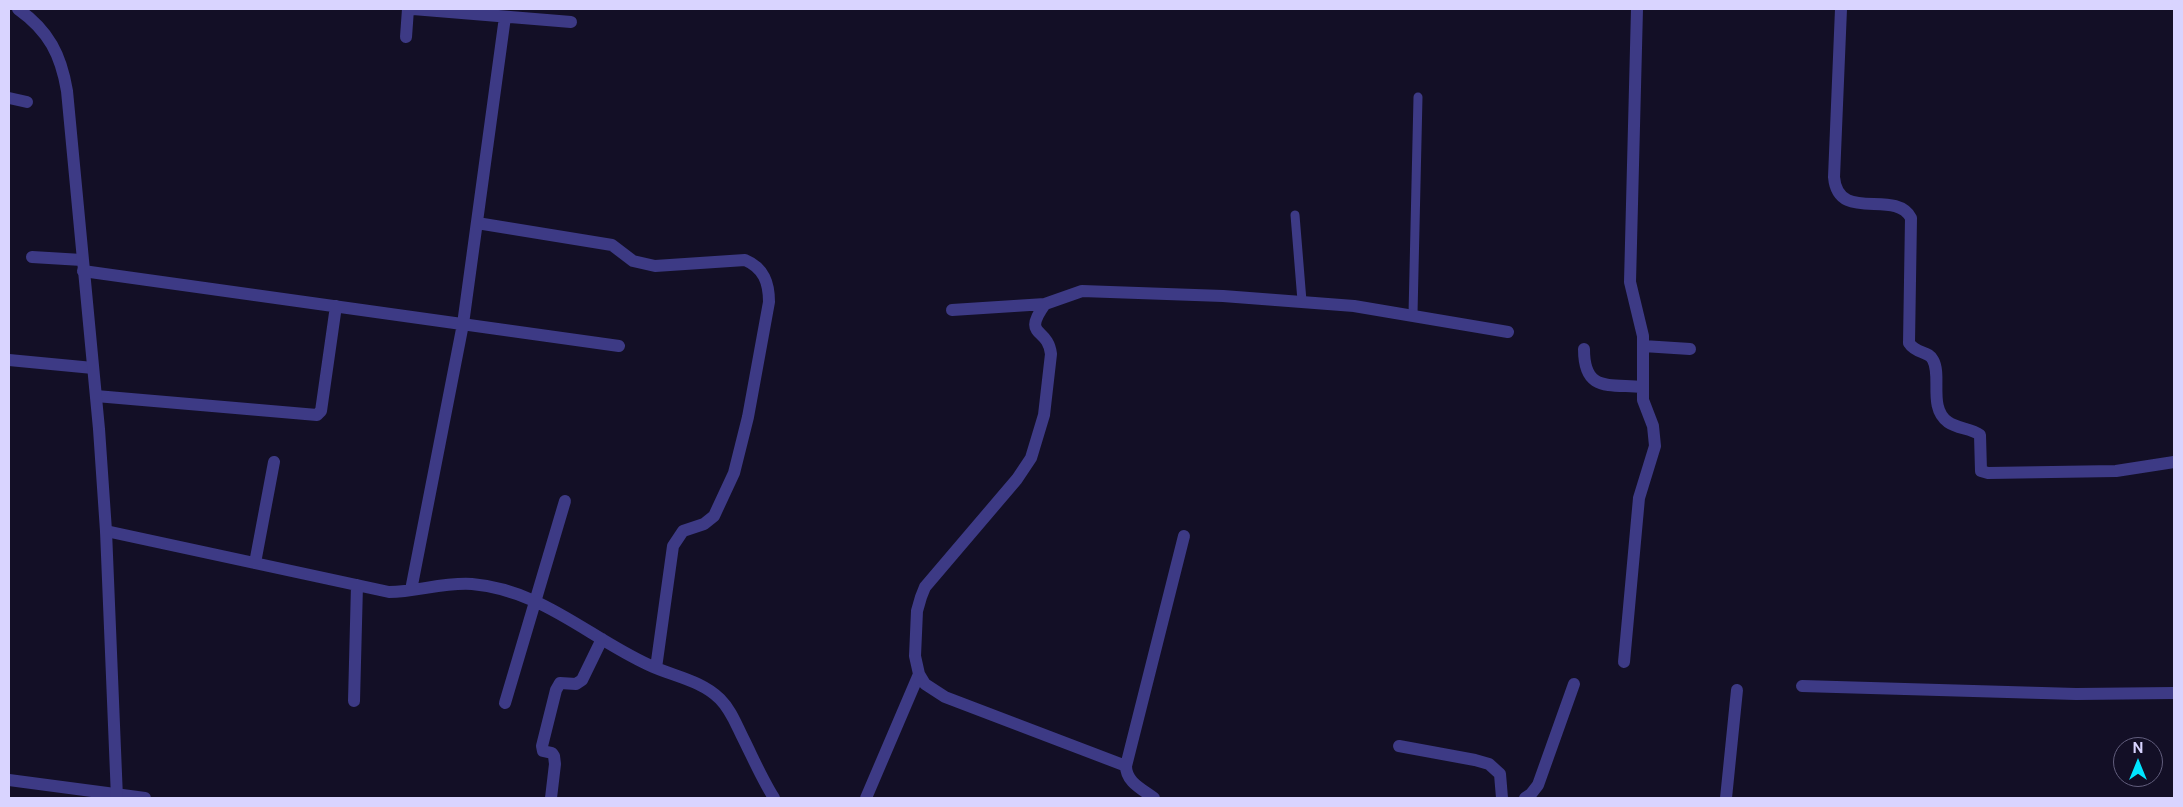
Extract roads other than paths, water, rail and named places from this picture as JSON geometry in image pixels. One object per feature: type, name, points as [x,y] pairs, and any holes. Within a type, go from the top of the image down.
[{"type":"street","points":[[406,37],[408,9]]},
{"type":"street","points":[[413,9],[571,22]]},
{"type":"street","points":[[1624,662],[1639,498],[1655,446],[1652,426],[1642,400],[1643,346],[1630,282],[1637,9]]},
{"type":"street","points":[[1840,9],[1835,185],[1837,192],[1845,200],[1904,209],[1911,218],[1909,343],[1913,348],[1928,355],[1935,362],[1936,396],[1943,418],[1957,427],[1980,435],[1981,471],[1988,473],[2116,471],[2174,462]]},
{"type":"street","points":[[23,10],[43,30],[63,67],[96,396],[106,531],[116,797]]},
{"type":"street","points":[[411,590],[463,324],[505,16]]},
{"type":"street","points":[[9,98],[28,102]]},
{"type":"street","points":[[477,222],[612,245],[633,261],[655,266],[746,260],[754,264],[767,280],[769,302],[739,458],[714,516],[704,524],[683,531],[673,546],[656,668]]},
{"type":"street","points":[[32,257],[336,306],[619,346]]},
{"type":"street","points":[[952,310],[1045,304],[1082,292],[1223,296],[1302,301],[1413,314],[1508,332]]},
{"type":"street","points":[[1045,304],[1034,322],[1035,328],[1049,345],[1051,354],[1044,415],[1038,441],[1031,458],[1017,478],[925,587],[917,611],[915,656],[925,684],[945,697],[1126,766]]},
{"type":"street","points":[[96,396],[317,415],[321,411],[336,306]]},
{"type":"street","points":[[1643,346],[1690,349]]},
{"type":"street","points":[[1584,349],[1585,370],[1592,380],[1605,384],[1642,387]]},
{"type":"street","points":[[9,360],[93,368]]},
{"type":"street","points":[[255,563],[274,462]]},
{"type":"street","points":[[505,703],[565,501]]},
{"type":"street","points":[[106,531],[389,592],[444,584],[470,584],[492,587],[534,601],[567,617],[602,639],[656,668],[708,689],[720,699],[730,712],[774,798]]},
{"type":"street","points":[[1154,798],[1126,775],[1126,766],[1184,536]]},
{"type":"street","points":[[354,701],[357,585]]},
{"type":"street","points":[[551,798],[555,760],[552,753],[543,751],[542,746],[556,690],[560,683],[576,684],[582,680],[602,639]]},
{"type":"street","points":[[866,798],[920,674]]},
{"type":"street","points":[[1525,798],[1538,785],[1574,684]]},
{"type":"street","points":[[1802,686],[2076,694],[2174,693]]},
{"type":"street","points":[[1726,798],[1737,690]]},
{"type":"street","points":[[1399,746],[1489,764],[1500,774],[1502,798]]},
{"type":"street","points":[[9,780],[116,797],[145,798]]},
{"type":"lane","points":[[1413,314],[1418,96]]},
{"type":"lane","points":[[1295,215],[1302,301]]}]
